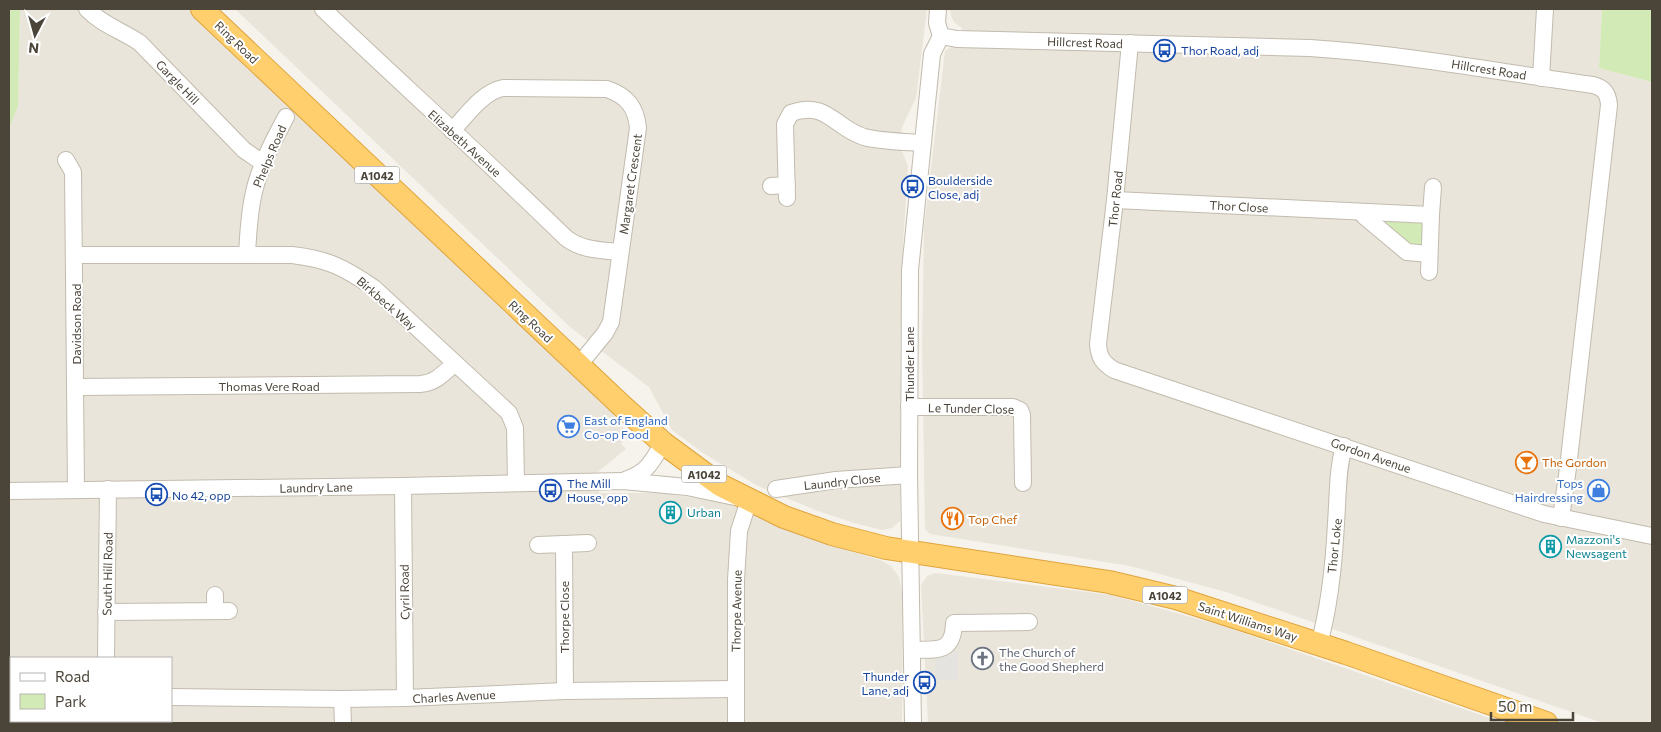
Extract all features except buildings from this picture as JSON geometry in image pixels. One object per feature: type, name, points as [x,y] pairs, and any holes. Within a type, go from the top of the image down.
[{"type":"highway","name":"Ring Road","points":[[202,9],[663,443],[720,486],[784,517],[832,534],[910,552]]},
{"type":"highway","name":"Saint Williams Way","points":[[910,552],[1109,582],[1176,598],[1319,644],[1546,723]]},
{"type":"street","name":"Gargle Hill","points":[[87,9],[102,22],[128,34],[140,43],[244,150],[263,162]]},
{"type":"street","name":"Elizabeth Avenue","points":[[323,9],[573,244],[620,252]]},
{"type":"street","name":"Thunder Lane","points":[[913,723],[908,475],[910,270],[932,54],[940,36],[937,23],[938,9]]},
{"type":"street","points":[[1540,78],[1545,9]]},
{"type":"street","name":"Hillcrest Road","points":[[940,36],[956,39],[1344,50],[1593,84],[1602,88],[1608,98],[1561,518]]},
{"type":"street","name":"Thor Road","points":[[1099,355],[1098,344],[1115,200],[1130,43]]},
{"type":"street","name":"Margaret Crescent","points":[[452,131],[486,96],[494,90],[503,88],[607,89],[625,98],[634,108],[638,128],[611,322],[605,333],[578,365]]},
{"type":"street","points":[[782,190],[785,124],[791,113],[811,108],[821,111],[864,137],[922,143]]},
{"type":"street","name":"Phelps Road","points":[[247,255],[250,212],[254,192],[263,162],[286,117]]},
{"type":"street","name":"Davidson Road","points":[[66,160],[73,172],[76,490]]},
{"type":"street","points":[[1428,272],[1433,187]]},
{"type":"street","name":"Thor Close","points":[[1115,200],[1431,215]]},
{"type":"street","points":[[1364,212],[1364,216],[1371,223],[1407,252],[1429,254]]},
{"type":"street","name":"Birkbeck Way","points":[[75,255],[292,255],[333,263],[354,274],[374,288],[454,364],[503,407],[513,419],[515,428],[516,483]]},
{"type":"street","name":"Gordon Avenue","points":[[1099,355],[1105,364],[1114,370],[1507,502],[1561,518],[1652,536]]},
{"type":"street","name":"Thomas Vere Road","points":[[76,387],[420,384],[430,383],[454,364]]},
{"type":"street","name":"Le Tunder Close","points":[[909,407],[1013,407],[1020,410],[1022,415],[1023,483]]},
{"type":"street","name":"Laundry Lane","points":[[623,480],[639,475],[646,469],[663,443]]},
{"type":"street","name":"Thor Loke","points":[[1319,644],[1326,619],[1336,526],[1340,460],[1344,446]]},
{"type":"street","name":"Laundry Close","points":[[776,489],[836,480],[908,475]]},
{"type":"street","name":"Laundry Lane","points":[[9,491],[403,486],[623,480],[687,487],[749,500]]},
{"type":"street","name":"Cyril Road","points":[[403,486],[405,698]]},
{"type":"street","name":"South Hill Road","points":[[106,657],[108,489]]},
{"type":"street","name":"Thorpe Avenue","points":[[736,723],[736,580],[739,531],[749,500]]},
{"type":"street","points":[[538,545],[588,543]]},
{"type":"street","name":"Thorpe Close","points":[[564,544],[565,691]]},
{"type":"street","points":[[106,612],[219,606]]},
{"type":"street","points":[[912,650],[944,648],[954,635],[954,623],[1029,622]]},
{"type":"street","name":"Charles Avenue","points":[[172,697],[342,699],[565,691],[736,689]]},
{"type":"street","points":[[342,699],[343,723]]},
{"type":"shaded area","points":[[20,9],[188,9],[605,402],[628,435],[621,444],[626,449],[598,472],[599,493],[660,493],[718,501],[735,506],[792,532],[880,560],[891,566],[899,577],[903,597],[902,723],[9,723],[9,128],[18,106]]},
{"type":"shaded area","points":[[235,9],[927,9],[916,98],[902,127],[900,146],[908,166],[903,244],[900,352],[900,521],[892,528],[882,530],[815,510],[756,485],[703,453],[672,430],[649,387],[571,328]]},
{"type":"shaded area","points":[[950,9],[1602,9],[1599,68],[1652,82],[1652,723],[1603,723],[1226,592],[1130,566],[930,534],[925,529],[922,345],[924,227],[945,51],[951,47],[959,47],[962,28],[954,22]]},
{"type":"shaded area","points":[[936,573],[1111,595],[1220,625],[1504,723],[928,723],[921,585],[927,576]]},
{"type":"shaded area","points":[[958,650],[958,680],[936,680],[935,659]]},
{"type":"green space","points":[[9,9],[20,9],[18,106],[9,128]]},
{"type":"green space","points":[[1602,9],[1652,9],[1652,82],[1599,68]]},
{"type":"green space","points":[[1375,217],[1424,223],[1425,242],[1415,248]]},
{"type":"place","name":"Thor Road, adj","points":[[1165,50]]},
{"type":"place","name":"Boulderside Close, adj","points":[[912,187]]},
{"type":"place","name":"East of England Co-op Food","points":[[568,427]]},
{"type":"place","name":"The Gordon","points":[[1526,462]]},
{"type":"place","name":"The Mill House, opp","points":[[551,490]]},
{"type":"place","name":"Tops Hairdressing","points":[[1599,490]]},
{"type":"place","name":"No 42, opp","points":[[156,495]]},
{"type":"place","name":"Urban","points":[[671,512]]},
{"type":"place","name":"Top Chef","points":[[952,519]]},
{"type":"place","name":"Mazzoni's Newsagent","points":[[1550,546]]},
{"type":"place","name":"The Church of the Good Shepherd","points":[[983,659]]},
{"type":"place","name":"Thunder Lane, adj","points":[[925,683]]}]
